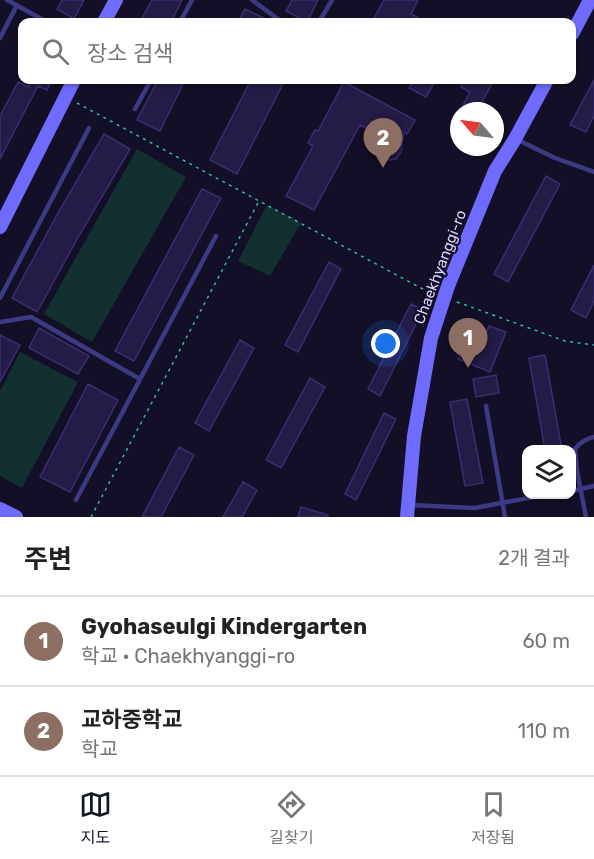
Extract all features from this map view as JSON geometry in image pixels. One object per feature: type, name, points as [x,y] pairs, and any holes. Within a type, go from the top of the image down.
[{"type":"street","points":[[106,18],[116,0]]},
{"type":"street","points":[[576,26],[590,0]]},
{"type":"street","points":[[0,227],[73,84]]},
{"type":"street","name":"Chaekhyanggi-ro","points":[[407,511],[414,436],[431,338],[448,286],[495,171],[545,84]]},
{"type":"street","points":[[0,509],[16,517]]},
{"type":"lane","points":[[7,0],[40,18]]},
{"type":"lane","points":[[182,18],[192,0]]},
{"type":"lane","points":[[252,0],[277,18]]},
{"type":"lane","points":[[263,8],[267,0]]},
{"type":"lane","points":[[321,18],[332,0]]},
{"type":"lane","points":[[0,38],[17,5]]},
{"type":"lane","points":[[135,110],[149,84]]},
{"type":"lane","points":[[0,298],[89,128]]},
{"type":"lane","points":[[515,139],[555,158],[594,172]]},
{"type":"lane","points":[[76,500],[216,236]]},
{"type":"lane","points":[[0,322],[31,318],[140,379]]},
{"type":"lane","points":[[486,406],[505,517]]},
{"type":"lane","points":[[585,517],[574,456],[579,443],[594,437]]},
{"type":"lane","points":[[576,490],[594,486]]},
{"type":"lane","points":[[407,511],[475,508],[529,499]]},
{"type":"path","points":[[65,97],[433,295]]},
{"type":"path","points":[[91,517],[259,201]]},
{"type":"path","points":[[457,302],[565,341],[594,345]]},
{"type":"green space","points":[[137,149],[186,177],[92,342],[44,314]]},
{"type":"green space","points":[[267,205],[301,223],[270,276],[238,261]]},
{"type":"green space","points":[[20,352],[78,382],[22,488],[0,476],[0,391]]},
{"type":"building","points":[[62,0],[84,0],[75,18],[57,9]]},
{"type":"building","points":[[152,0],[182,0],[173,18],[142,18]]},
{"type":"building","points":[[292,0],[318,0],[309,18],[299,18],[286,11]]},
{"type":"building","points":[[384,0],[418,0],[411,14],[418,18],[374,18]]},
{"type":"building","points":[[245,9],[264,18],[240,18]]},
{"type":"building","points":[[594,80],[594,116],[586,132],[570,125]]},
{"type":"building","points":[[18,82],[28,87],[29,84],[50,84],[47,90],[38,86],[0,159],[0,116]]},
{"type":"building","points":[[156,84],[183,84],[160,131],[137,120]]},
{"type":"building","points":[[249,84],[283,84],[237,174],[210,160]]},
{"type":"building","points":[[343,84],[348,84],[415,120],[407,134],[404,132],[401,152],[396,159],[391,160],[386,159],[374,146],[380,135],[360,125],[314,210],[286,196],[313,146],[308,143],[315,130],[318,131]]},
{"type":"building","points":[[412,84],[434,84],[426,97],[409,88]]},
{"type":"building","points":[[463,84],[492,84],[482,102],[465,102],[470,92],[461,87]]},
{"type":"building","points":[[104,134],[130,149],[37,312],[12,298]]},
{"type":"building","points":[[546,176],[560,184],[508,282],[494,274]]},
{"type":"building","points":[[202,189],[221,198],[134,361],[115,351]]},
{"type":"building","points":[[329,262],[341,269],[298,352],[285,345]]},
{"type":"building","points":[[594,265],[594,301],[586,318],[571,310]]},
{"type":"building","points":[[411,304],[423,310],[380,396],[368,389]]},
{"type":"building","points":[[489,326],[506,332],[490,372],[458,359],[462,350],[465,352],[469,342],[481,346]]},
{"type":"building","points":[[39,328],[89,356],[78,374],[29,348]]},
{"type":"building","points":[[0,335],[20,345],[0,382]]},
{"type":"building","points":[[240,340],[254,348],[209,431],[195,423]]},
{"type":"building","points":[[545,355],[561,445],[544,445],[529,358]]},
{"type":"building","points":[[496,375],[499,393],[476,397],[473,379]]},
{"type":"building","points":[[310,378],[325,387],[281,468],[266,460]]},
{"type":"building","points":[[88,384],[118,400],[70,492],[40,477]]},
{"type":"building","points":[[467,399],[483,483],[465,486],[450,402]]},
{"type":"building","points":[[384,413],[396,419],[356,500],[345,494]]},
{"type":"building","points":[[179,447],[194,455],[161,517],[142,517]]},
{"type":"building","points":[[243,482],[257,490],[242,517],[223,517]]},
{"type":"building","points":[[301,507],[328,515],[328,517],[298,517]]},
{"type":"place","name":"교하중학교","points":[[383,168]]},
{"type":"place","name":"Gyohaseulgi Kindergarten","points":[[468,368]]}]
